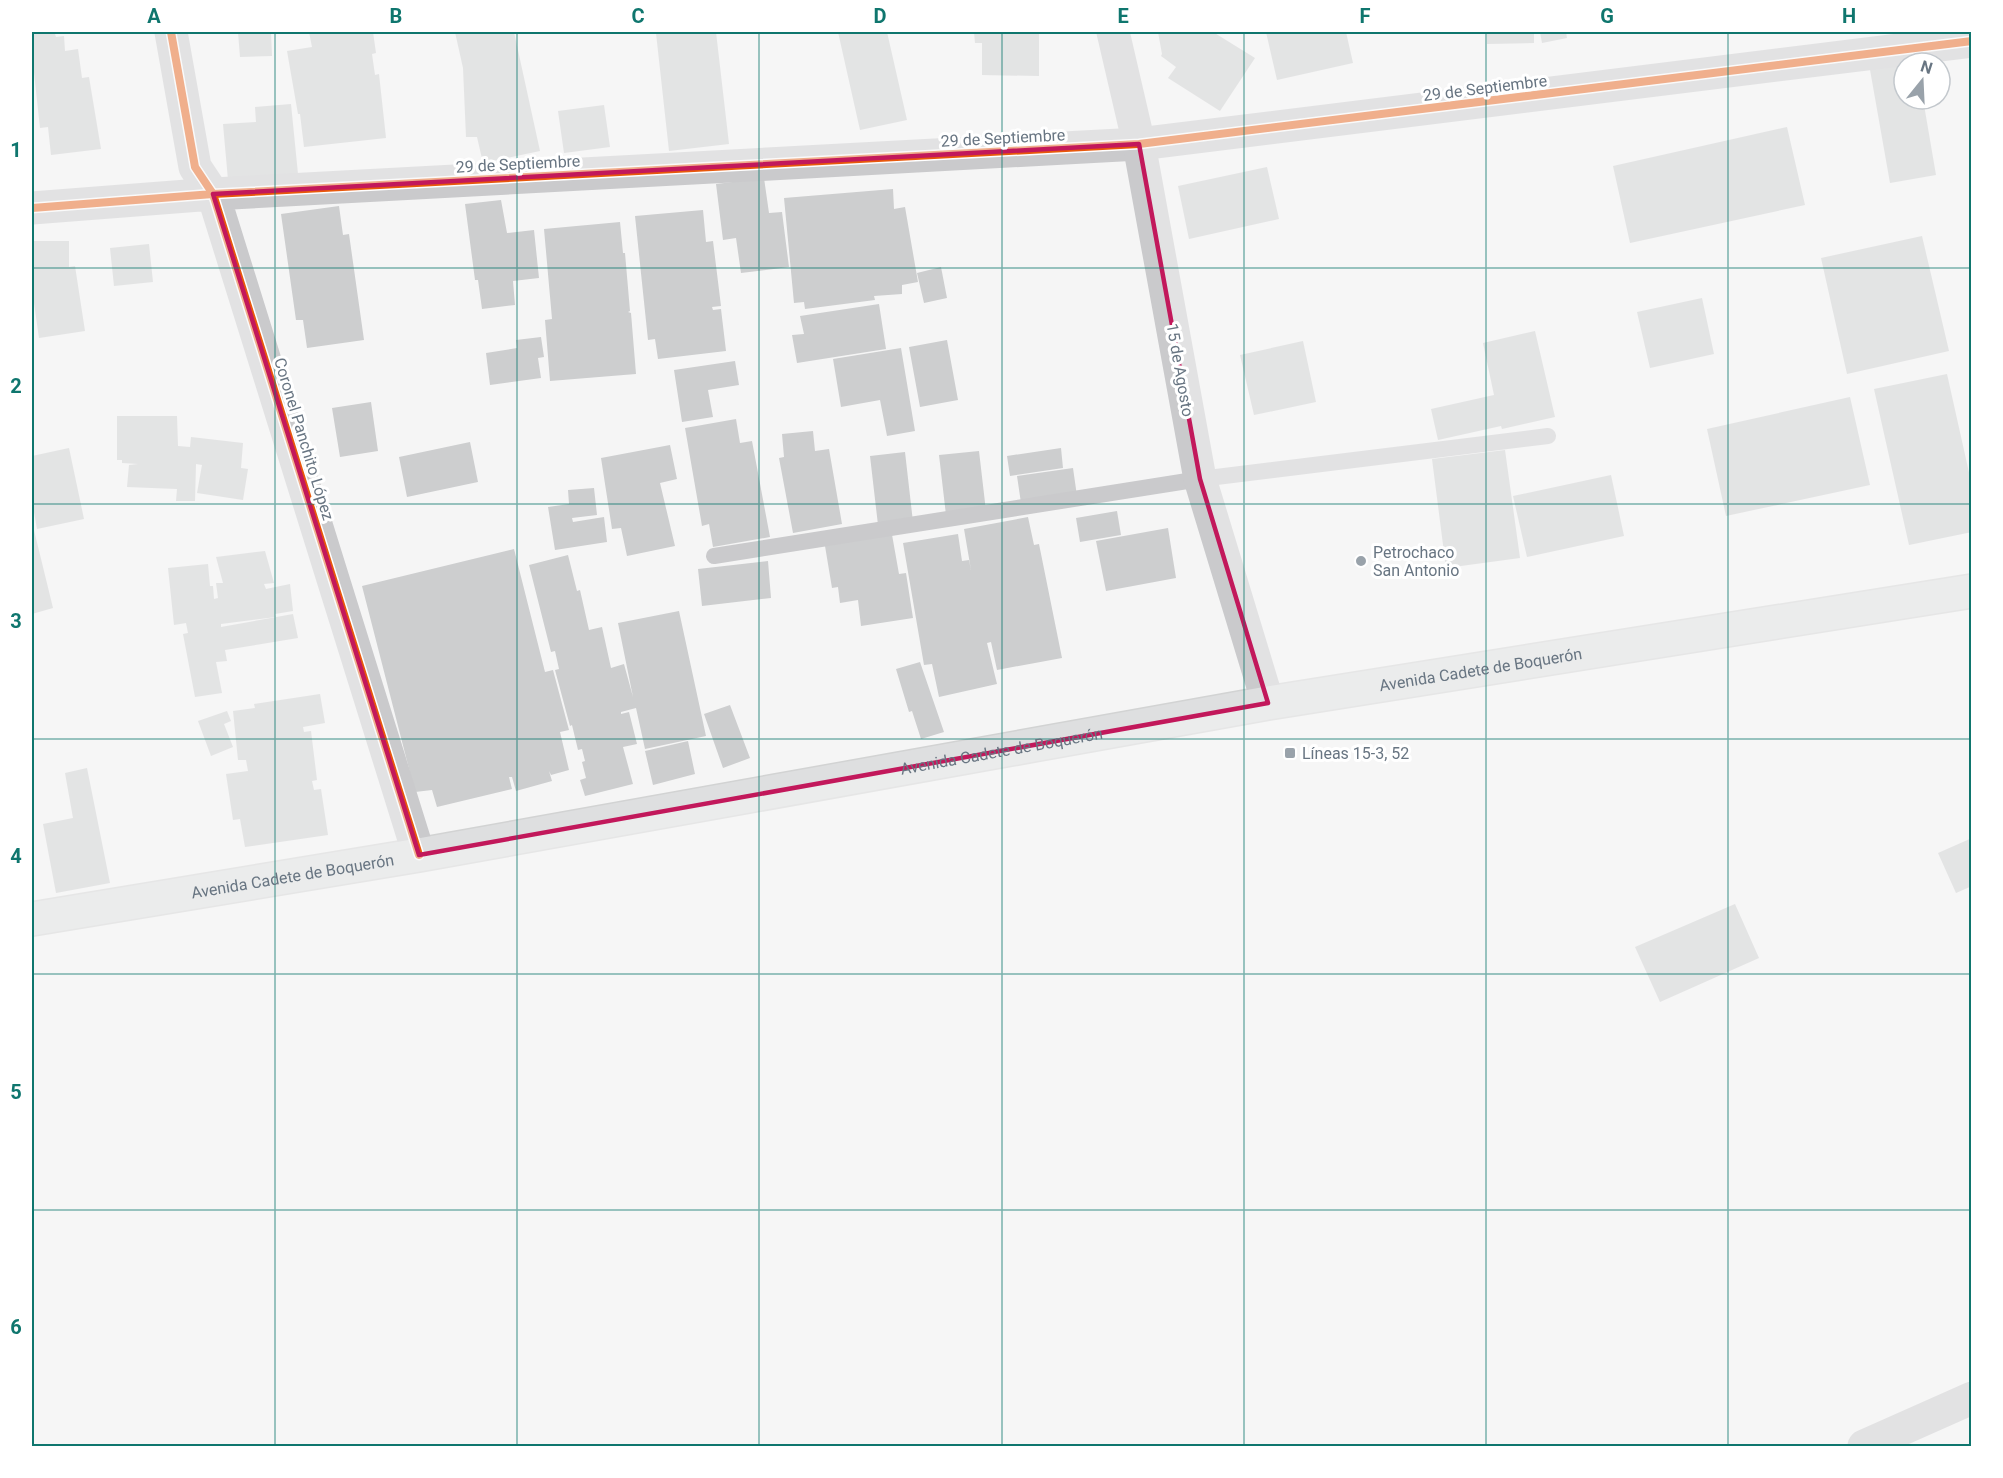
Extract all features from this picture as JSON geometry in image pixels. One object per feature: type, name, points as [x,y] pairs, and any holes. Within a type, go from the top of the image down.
[{"type":"main road","name":"Avenida Cadete de Boquerón","points":[[32,919],[419,855],[1268,703],[1971,591]]},
{"type":"street","name":"Coronel Panchito López","points":[[171,32],[195,166],[213,194],[419,855]]},
{"type":"street","name":"15 de Agosto","points":[[1113,32],[1139,144],[1200,479],[1268,703]]},
{"type":"street","name":"29 de Septiembre","points":[[32,208],[213,194],[1139,144],[1971,41]]},
{"type":"street","points":[[1864,1446],[1971,1398]]},
{"type":"lane","points":[[714,556],[1200,479],[1548,436]]},
{"type":"highlighted area","points":[[1139,144],[1200,479],[1268,703],[419,855],[213,194]]},
{"type":"building","points":[[32,32],[65,32],[55,34],[56,37],[64,36],[65,51],[78,49],[82,78],[89,77],[101,149],[51,155],[48,127],[40,128],[32,54]]},
{"type":"building","points":[[238,32],[271,32],[272,56],[240,57]]},
{"type":"building","points":[[309,32],[373,32],[376,53],[372,54],[375,75],[379,74],[386,138],[304,147],[300,114],[298,114],[287,51],[312,47]]},
{"type":"building","points":[[455,32],[514,32],[540,151],[483,163],[477,137],[466,137],[463,68]]},
{"type":"building","points":[[716,32],[729,144],[669,151],[656,33]]},
{"type":"building","points":[[838,32],[887,32],[907,120],[860,130]]},
{"type":"building","points":[[974,32],[1039,32],[1039,76],[982,75],[982,43],[975,43]]},
{"type":"building","points":[[1158,32],[1213,32],[1255,58],[1220,111],[1168,78],[1176,67],[1161,56]]},
{"type":"building","points":[[1266,32],[1346,32],[1353,63],[1277,80]]},
{"type":"building","points":[[1487,32],[1534,32],[1534,43],[1487,44]]},
{"type":"building","points":[[1540,32],[1566,32],[1567,38],[1542,43]]},
{"type":"building","points":[[1892,63],[1892,111],[1925,111],[1936,175],[1890,183],[1869,64]]},
{"type":"building","points":[[291,104],[298,174],[228,180],[223,124],[256,122],[255,107]]},
{"type":"building","points":[[604,105],[610,147],[564,153],[558,111]]},
{"type":"building","points":[[1787,127],[1805,205],[1630,243],[1613,166]]},
{"type":"building","points":[[1267,167],[1279,219],[1189,239],[1178,186]]},
{"type":"building","points":[[764,178],[769,213],[782,212],[789,267],[741,273],[736,238],[723,240],[716,184]]},
{"type":"building","points":[[893,189],[894,209],[905,207],[918,282],[902,285],[902,294],[874,296],[875,300],[805,309],[804,302],[794,303],[784,198]]},
{"type":"building","points":[[501,200],[507,233],[534,230],[539,278],[513,281],[515,305],[482,309],[478,280],[475,280],[465,204]]},
{"type":"building","points":[[339,206],[343,235],[349,234],[364,340],[307,348],[303,320],[296,320],[281,214]]},
{"type":"building","points":[[703,210],[706,242],[713,241],[721,306],[712,307],[713,310],[721,309],[726,351],[658,359],[655,339],[648,340],[635,216]]},
{"type":"building","points":[[620,222],[636,374],[550,381],[545,320],[552,319],[544,229]]},
{"type":"building","points":[[1922,236],[1949,351],[1847,374],[1821,258]]},
{"type":"building","points":[[32,241],[69,241],[69,267],[75,266],[85,331],[39,338],[34,303],[32,303]]},
{"type":"building","points":[[149,244],[153,282],[114,286],[110,248]]},
{"type":"building","points":[[941,267],[947,298],[924,303],[917,273]]},
{"type":"building","points":[[1702,298],[1714,354],[1650,368],[1637,312]]},
{"type":"building","points":[[879,304],[886,349],[797,363],[792,335],[804,334],[800,316]]},
{"type":"building","points":[[1535,331],[1555,417],[1438,440],[1431,409],[1494,395],[1483,343]]},
{"type":"building","points":[[541,337],[544,357],[538,358],[541,378],[490,385],[486,353],[517,348],[516,340]]},
{"type":"building","points":[[947,340],[958,400],[920,407],[909,347]]},
{"type":"building","points":[[1303,341],[1316,402],[1254,415],[1240,355]]},
{"type":"building","points":[[901,348],[915,431],[887,436],[880,400],[841,407],[833,359]]},
{"type":"building","points":[[735,361],[739,385],[708,390],[713,417],[682,422],[674,370]]},
{"type":"building","points":[[1947,374],[1972,486],[1972,532],[1909,545],[1874,389]]},
{"type":"building","points":[[1850,397],[1870,485],[1726,516],[1707,429]]},
{"type":"building","points":[[371,402],[378,451],[340,457],[332,408]]},
{"type":"building","points":[[117,416],[177,416],[178,446],[190,447],[191,437],[243,443],[241,468],[248,469],[243,500],[197,493],[202,465],[196,464],[195,501],[176,501],[177,489],[127,487],[129,465],[138,464],[122,463],[122,460],[117,460]]},
{"type":"building","points":[[736,419],[740,443],[752,441],[770,537],[713,547],[709,524],[702,526],[685,428]]},
{"type":"building","points":[[813,431],[815,451],[829,449],[842,524],[793,533],[779,458],[784,457],[782,434]]},
{"type":"building","points":[[470,442],[478,482],[407,497],[399,457]]},
{"type":"building","points":[[670,445],[677,479],[660,483],[675,546],[627,556],[621,528],[612,529],[601,458]]},
{"type":"building","points":[[69,448],[84,519],[37,529],[32,501],[32,456]]},
{"type":"building","points":[[1061,448],[1063,468],[1010,476],[1007,456]]},
{"type":"building","points":[[1505,450],[1520,558],[1446,568],[1432,459]]},
{"type":"building","points":[[979,451],[986,511],[946,515],[939,455]]},
{"type":"building","points":[[905,452],[913,522],[878,525],[870,456]]},
{"type":"building","points":[[1073,468],[1077,496],[1021,503],[1017,476]]},
{"type":"building","points":[[1611,475],[1624,536],[1527,557],[1513,496]]},
{"type":"building","points":[[594,488],[597,515],[572,518],[573,522],[604,517],[607,542],[555,550],[548,507],[569,504],[568,490]]},
{"type":"building","points":[[1117,511],[1121,535],[1080,542],[1076,518]]},
{"type":"building","points":[[1028,517],[1034,545],[1039,544],[1062,658],[997,670],[991,642],[987,643],[997,684],[939,697],[932,664],[924,665],[903,543],[958,534],[962,561],[969,560],[971,570],[964,529]]},
{"type":"building","points":[[32,522],[53,608],[32,614]]},
{"type":"building","points":[[1168,528],[1176,578],[1106,591],[1096,541]]},
{"type":"building","points":[[891,529],[899,574],[906,573],[913,618],[861,626],[858,600],[840,603],[838,587],[832,588],[824,540]]},
{"type":"building","points":[[514,549],[545,672],[553,670],[569,730],[560,732],[569,770],[551,775],[549,771],[552,781],[516,791],[512,777],[509,777],[512,789],[437,807],[432,790],[415,792],[362,586]]},
{"type":"building","points":[[265,551],[274,583],[264,584],[266,589],[290,584],[293,611],[275,614],[276,617],[221,624],[221,627],[293,614],[298,638],[225,650],[227,661],[216,662],[222,693],[195,697],[183,634],[188,633],[186,623],[174,625],[168,568],[208,564],[214,599],[218,598],[216,583],[223,583],[216,557]]},
{"type":"building","points":[[568,555],[577,591],[580,590],[589,630],[602,627],[611,668],[624,664],[633,697],[618,623],[679,611],[706,736],[645,749],[636,708],[621,712],[621,714],[629,712],[637,744],[623,747],[633,784],[585,796],[580,780],[586,778],[582,762],[585,761],[582,749],[578,750],[572,725],[570,726],[555,670],[559,669],[555,651],[551,652],[529,565]]},
{"type":"building","points":[[768,561],[771,598],[702,606],[698,569]]},
{"type":"building","points":[[920,662],[944,732],[921,739],[912,711],[909,712],[896,669]]},
{"type":"building","points":[[320,694],[325,723],[303,727],[304,732],[311,731],[317,780],[312,781],[314,790],[321,789],[328,835],[245,847],[240,819],[233,820],[226,774],[248,771],[246,760],[238,760],[233,711],[255,708],[254,704]]},
{"type":"building","points":[[730,705],[750,758],[723,768],[704,714]]},
{"type":"building","points":[[227,711],[231,721],[224,724],[233,747],[211,756],[198,721]]},
{"type":"building","points":[[688,741],[695,774],[653,785],[645,751]]},
{"type":"building","points":[[87,768],[110,883],[56,893],[43,824],[73,818],[65,773]]},
{"type":"building","points":[[1972,838],[1972,886],[1956,893],[1938,853]]},
{"type":"building","points":[[1735,904],[1759,958],[1660,1002],[1635,947]]},
{"type":"cycle path","points":[[171,32],[195,167],[213,194],[419,855]]},
{"type":"cycle path","points":[[32,208],[213,194],[1139,144],[1972,41]]},
{"type":"place","name":"Petrochaco San Antonio","points":[[1361,561]]},
{"type":"place","name":"Líneas 15-3, 52","points":[[1290,753]]}]
